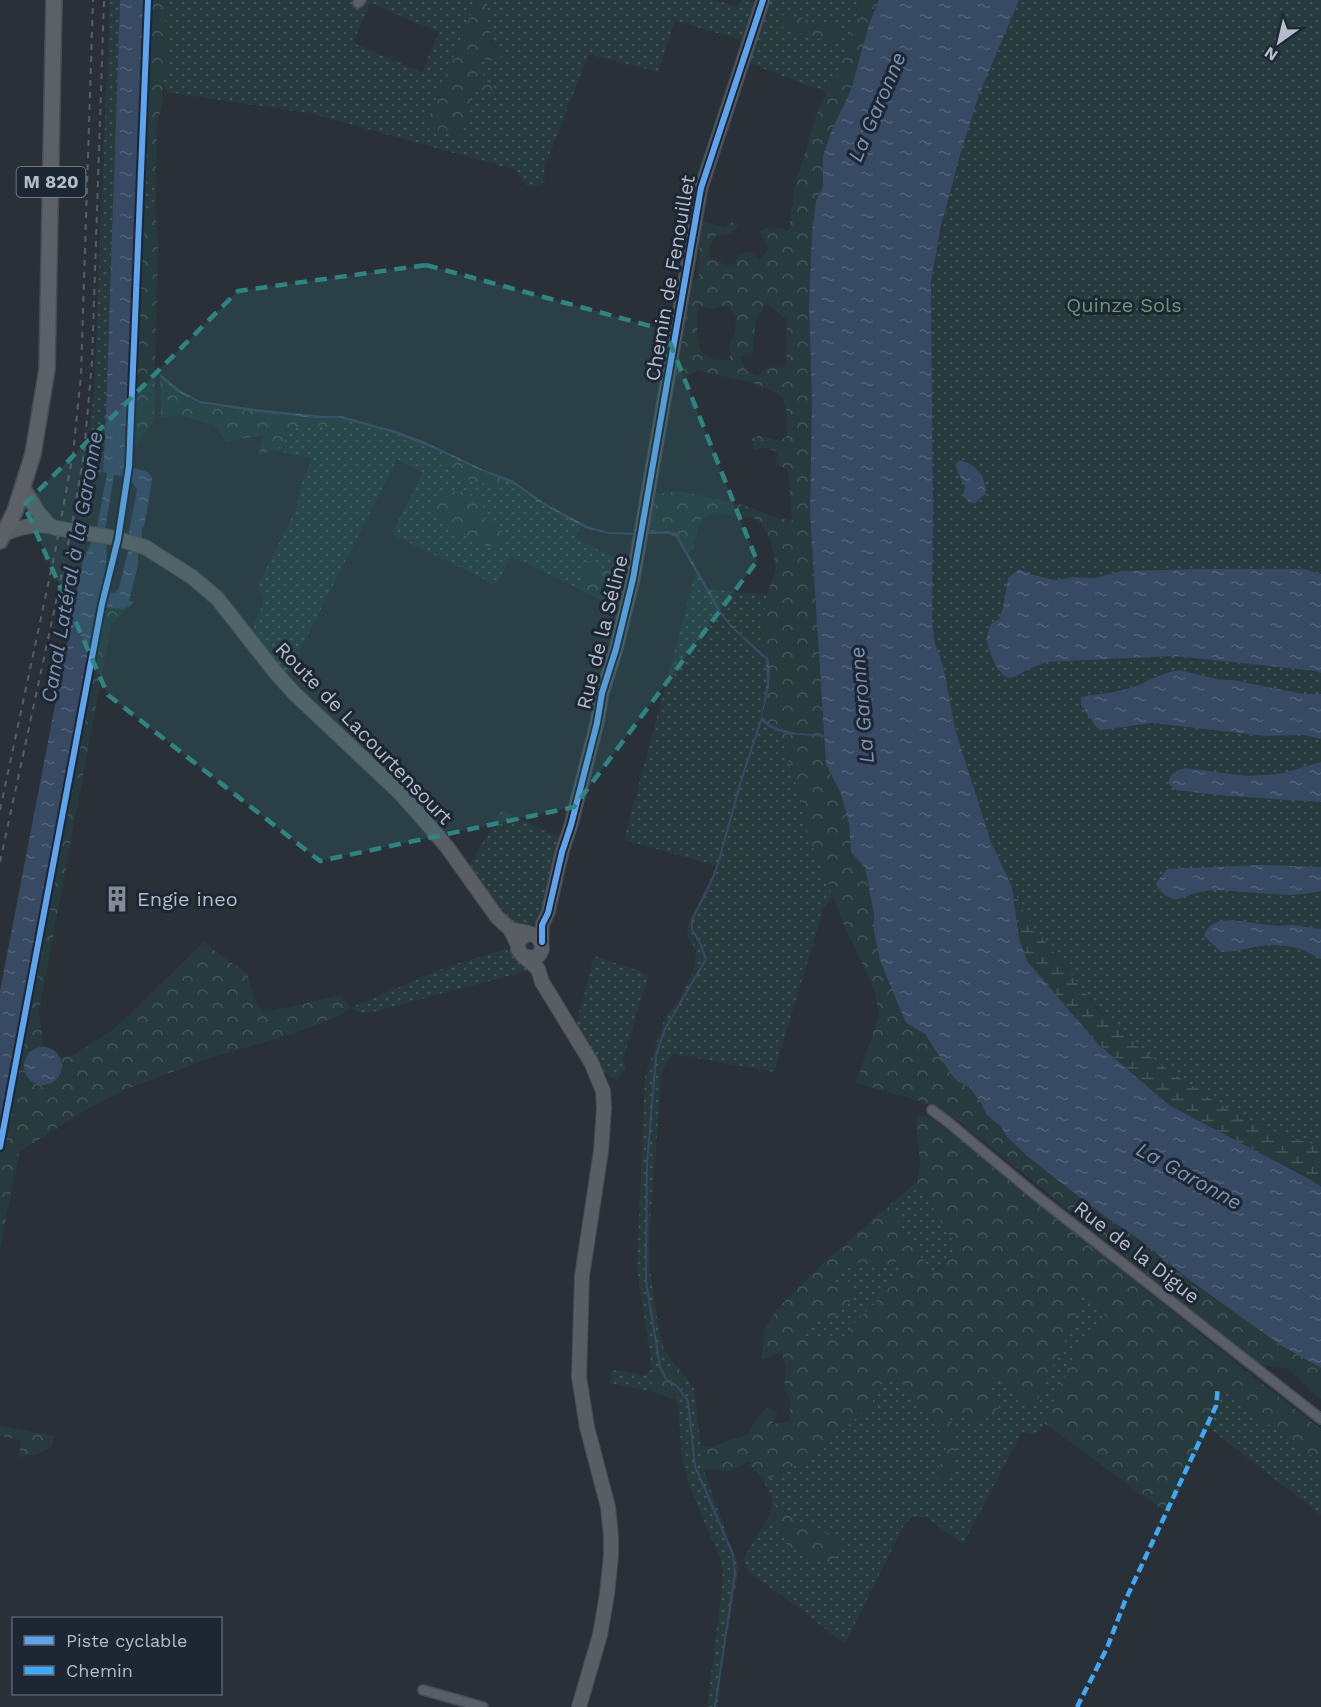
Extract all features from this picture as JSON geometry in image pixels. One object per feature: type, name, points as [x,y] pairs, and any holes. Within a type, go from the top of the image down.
[{"type":"main road","name":"M 820","points":[[1,534],[15,511],[33,454],[48,352],[54,0]]},
{"type":"main road","name":"M 820","points":[[1,534],[35,434]]},
{"type":"main road","points":[[23,487],[38,512],[52,527]]},
{"type":"main road","name":"Route de Lacourtensourt","points":[[1,534],[52,527],[136,543],[192,577],[217,598],[294,693],[400,793],[447,847],[497,917],[510,929],[520,953],[538,969],[547,989],[591,1062],[603,1091],[604,1108],[602,1142],[582,1276],[579,1377],[587,1427],[608,1507],[611,1556],[600,1635],[579,1707]]},
{"type":"main road","points":[[510,929],[538,936],[542,947],[538,969]]},
{"type":"main road","points":[[518,945],[520,938],[528,934]]},
{"type":"main road","points":[[526,958],[536,957],[542,947]]},
{"type":"street","name":"Chemin de Fenouillet","points":[[642,534],[701,188],[763,0]]},
{"type":"street","name":"Rue de la Séline","points":[[542,947],[542,925],[548,913],[562,852],[571,825],[597,723],[602,693],[616,649],[642,534]]},
{"type":"street","points":[[528,934],[542,925]]},
{"type":"street","name":"Rue de la Digue","points":[[932,1110],[1056,1211],[1321,1419]]},
{"type":"street","points":[[423,1690],[483,1707]]},
{"type":"highlighted area","points":[[426,265],[665,330],[757,561],[574,807],[320,861],[108,695],[24,505],[238,291]]},
{"type":"green space","points":[[110,0],[120,0],[105,441],[103,472],[99,476],[85,463],[94,393]]},
{"type":"green space","points":[[150,0],[168,0],[165,19],[168,36],[162,107],[157,122],[156,178],[150,183],[143,184]]},
{"type":"green space","points":[[168,0],[477,0],[426,123],[433,134],[447,133],[459,136],[472,90],[483,75],[477,57],[505,63],[490,33],[487,0],[714,0],[737,6],[742,0],[757,3],[746,41],[675,21],[658,72],[589,54],[544,168],[545,180],[539,187],[526,185],[515,170],[313,114],[167,92],[163,83],[168,36],[165,19]],"holes":[[[370,3],[439,32],[422,72],[353,43]]]},
{"type":"green space","points":[[477,0],[487,0],[487,17],[492,44],[506,63],[477,58],[483,75],[493,89],[482,94],[472,90],[468,119],[459,137],[447,133],[433,134],[426,123]]},
{"type":"green space","points":[[769,0],[863,0],[836,80],[826,92],[749,63]]},
{"type":"green space","points":[[863,0],[879,0],[869,24],[851,90],[833,127],[823,156],[823,186],[816,201],[812,233],[809,305],[812,401],[810,514],[826,763],[841,794],[849,824],[851,852],[865,868],[874,914],[874,932],[906,1023],[925,1034],[951,1074],[957,1081],[969,1087],[986,1114],[1027,1156],[1113,1222],[1321,1368],[1321,1400],[1287,1368],[1260,1365],[960,1122],[920,1101],[856,1083],[879,1016],[875,992],[841,918],[818,856],[806,837],[805,814],[784,745],[772,732],[772,727],[792,735],[800,734],[774,726],[762,716],[770,678],[769,661],[764,653],[764,615],[767,595],[776,567],[770,539],[762,524],[754,518],[714,513],[701,519],[692,552],[689,554],[677,536],[663,531],[647,532],[655,494],[679,491],[743,505],[792,521],[788,469],[775,465],[778,452],[766,448],[754,450],[752,439],[760,435],[779,441],[787,436],[787,414],[783,398],[753,383],[697,370],[685,377],[676,376],[690,283],[699,278],[699,236],[703,221],[724,227],[732,222],[739,226],[731,234],[716,235],[709,248],[709,258],[726,265],[735,264],[739,254],[750,252],[760,259],[768,249],[759,231],[770,227],[789,230],[794,190],[816,116],[826,92],[836,79]],"holes":[[[766,304],[787,320],[786,367],[768,366],[758,376],[746,370],[740,356],[752,357],[756,321]],[[698,305],[712,309],[728,306],[736,316],[735,331],[730,344],[730,361],[711,358],[701,353],[697,334]]]},
{"type":"green space","name":"Quinze Sols","points":[[1019,0],[1321,0],[1321,574],[1304,569],[1198,569],[1122,571],[1095,578],[1072,577],[1055,580],[1020,569],[1008,578],[999,619],[990,625],[987,636],[1017,676],[1047,662],[1174,656],[1321,673],[1321,694],[1304,694],[1232,680],[1220,680],[1180,670],[1170,671],[1124,690],[1081,698],[1097,728],[1152,723],[1265,736],[1304,735],[1321,739],[1320,763],[1280,774],[1246,776],[1186,768],[1174,772],[1168,783],[1321,802],[1321,1147],[1262,1127],[1215,1102],[1160,1064],[1104,1016],[1026,917],[991,842],[955,729],[944,669],[935,643],[932,623],[931,282],[945,211],[963,140],[984,82]]},
{"type":"green space","points":[[789,14],[823,25],[832,25],[840,32],[835,43],[784,29],[780,24],[781,16]]},
{"type":"green space","points":[[156,178],[156,205],[148,213],[143,226],[143,184],[150,183]]},
{"type":"green space","points":[[156,205],[158,242],[154,420],[136,446],[133,445],[143,227],[148,213]]},
{"type":"green space","points":[[160,377],[193,401],[258,412],[347,419],[346,425],[293,428],[286,431],[284,445],[258,456],[264,435],[227,442],[213,425],[180,415],[161,418]]},
{"type":"green space","points":[[347,419],[432,447],[443,453],[440,458],[441,464],[452,468],[471,481],[497,487],[505,480],[515,484],[541,503],[581,526],[575,538],[629,565],[625,581],[595,563],[582,569],[583,591],[511,556],[496,585],[392,534],[423,473],[397,459],[287,676],[263,650],[254,635],[253,628],[263,601],[262,594],[257,587],[296,509],[302,482],[313,458],[272,450],[284,445],[286,431],[293,428],[346,425]],"holes":[[[439,513],[485,517],[502,528],[487,547],[471,536],[459,535]]]},
{"type":"green space","points":[[443,453],[505,480],[497,487],[471,481],[440,464]]},
{"type":"green space","points":[[449,490],[466,493],[482,502],[485,517],[502,528],[502,543],[487,547],[471,536],[459,535],[439,513],[426,511],[433,498]]},
{"type":"green space","points":[[587,561],[595,563],[625,581],[618,608],[583,591],[582,568]]},
{"type":"green space","points":[[696,572],[724,620],[766,660],[767,682],[761,720],[772,727],[772,732],[784,745],[805,814],[806,837],[818,856],[833,897],[824,907],[774,1072],[673,1054],[662,1070],[650,1223],[650,1268],[664,1350],[677,1367],[658,1373],[649,1391],[609,1383],[613,1370],[645,1375],[652,1368],[637,1269],[645,1077],[665,1017],[679,1000],[695,967],[696,950],[687,935],[689,924],[717,866],[624,840]]},
{"type":"green space","points":[[707,589],[767,595],[764,615],[764,653],[730,624]]},
{"type":"green space","points":[[100,601],[105,603],[105,606],[120,609],[129,607],[111,625],[39,1012],[43,1044],[55,1058],[72,1056],[114,1029],[204,942],[247,973],[255,1002],[265,1012],[339,995],[350,1008],[341,1015],[296,1033],[213,1057],[126,1089],[89,1108],[19,1152],[0,1249],[0,1128]]},
{"type":"green space","points":[[502,810],[561,839],[542,912],[530,926],[517,925],[511,920],[469,866]]},
{"type":"green space","points":[[1012,887],[1026,917],[1103,1016],[1160,1064],[1215,1102],[1262,1127],[1321,1147],[1321,1187],[1169,1105],[1098,1044],[1027,961],[1019,938]]},
{"type":"green space","points":[[507,949],[531,970],[365,1014],[350,1008],[449,966]]},
{"type":"green space","points":[[594,956],[649,974],[623,1059],[626,1069],[617,1079],[604,1072],[576,1025]]},
{"type":"green space","points":[[918,1113],[934,1120],[962,1141],[1267,1388],[1321,1429],[1321,1462],[1239,1403],[1223,1388],[1206,1433],[1168,1514],[1044,1423],[1082,1338],[1109,1321],[1082,1293],[1073,1324],[1034,1407],[993,1377],[990,1389],[999,1408],[979,1423],[948,1413],[957,1440],[953,1474],[939,1481],[936,1473],[947,1452],[941,1433],[901,1382],[884,1380],[870,1406],[809,1458],[764,1481],[748,1462],[731,1471],[703,1469],[700,1445],[709,1448],[748,1434],[767,1407],[778,1412],[772,1424],[790,1421],[790,1401],[784,1388],[786,1369],[782,1351],[762,1360],[764,1330],[777,1309],[830,1257],[888,1206],[922,1259],[934,1272],[959,1251],[917,1182],[920,1164],[916,1122]],"holes":[[[897,1261],[902,1274],[855,1323],[848,1336],[828,1336],[818,1340],[803,1336],[810,1320],[833,1318],[850,1302],[852,1281],[836,1287],[832,1277],[860,1262],[884,1267]]]},
{"type":"green space","points":[[917,1182],[960,1251],[934,1272],[922,1259],[888,1206]]},
{"type":"green space","points":[[897,1260],[902,1274],[855,1323],[848,1336],[828,1336],[818,1340],[802,1335],[810,1320],[833,1318],[851,1281],[836,1287],[832,1277],[860,1262],[884,1267]]},
{"type":"green space","points":[[1082,1292],[1109,1321],[1082,1338],[1041,1430],[1033,1434],[1022,1432],[963,1544],[926,1517],[912,1517],[904,1525],[845,1644],[748,1572],[743,1559],[768,1518],[780,1529],[787,1545],[815,1529],[794,1519],[782,1507],[773,1503],[764,1481],[810,1458],[870,1406],[884,1380],[901,1382],[941,1433],[947,1452],[936,1473],[957,1440],[948,1412],[979,1423],[999,1408],[990,1389],[993,1376],[1073,1324]]},
{"type":"green space","points":[[677,1367],[685,1376],[677,1401],[649,1391],[653,1380],[659,1373]]},
{"type":"green space","points":[[685,1376],[694,1388],[703,1469],[739,1567],[721,1669],[718,1707],[707,1707],[723,1580],[721,1560],[692,1493],[683,1463],[677,1401]]},
{"type":"green space","points":[[1223,1388],[1239,1403],[1321,1462],[1321,1515],[1208,1427]]},
{"type":"green space","points":[[0,1426],[54,1436],[52,1447],[37,1454],[19,1457],[21,1440],[0,1436]]},
{"type":"green space","points":[[773,1503],[802,1523],[842,1538],[841,1552],[831,1562],[813,1561],[787,1545],[780,1529],[768,1518]]},
{"type":"water","points":[[120,0],[144,0],[125,469],[132,467],[147,472],[152,480],[142,538],[138,540],[136,552],[138,552],[138,565],[129,601],[134,602],[128,607],[117,609],[105,607],[105,603],[100,601],[0,1128],[0,991],[83,560],[96,533],[107,473],[103,472]],"holes":[[[114,475],[131,481],[137,490],[128,537],[132,539],[130,551],[128,551],[119,588],[114,593],[107,592],[106,597],[101,596],[106,558],[104,535]]]},
{"type":"water","name":"La Garonne","points":[[879,0],[1019,0],[979,95],[962,148],[941,226],[931,282],[932,623],[935,643],[944,669],[955,729],[991,842],[1012,887],[1019,938],[1027,961],[1098,1044],[1169,1105],[1321,1187],[1321,1368],[1282,1346],[1223,1304],[1027,1156],[986,1114],[969,1087],[957,1081],[951,1074],[925,1034],[906,1023],[880,960],[865,868],[851,852],[849,824],[841,794],[826,764],[810,514],[812,401],[809,305],[812,233],[816,201],[823,186],[823,156],[833,127],[851,90],[869,24]]},
{"type":"water","points":[[160,374],[183,392],[200,401],[255,409],[341,416],[396,431],[512,480],[546,504],[587,526],[607,532],[638,533],[638,535],[610,534],[585,528],[505,480],[391,432],[340,418],[258,412],[200,403],[178,392],[160,377]]},
{"type":"water","points":[[961,460],[976,468],[984,481],[986,493],[975,503],[970,503],[963,496],[965,487],[956,468],[958,461]]},
{"type":"water","points":[[669,531],[677,534],[730,624],[768,658],[770,680],[762,716],[774,726],[801,734],[780,732],[761,720],[767,682],[766,660],[734,630],[719,613],[676,537],[669,534],[646,534],[647,532]]},
{"type":"water","points":[[1019,569],[1055,580],[1072,577],[1095,578],[1122,571],[1198,569],[1304,569],[1321,574],[1321,673],[1174,656],[1047,662],[1010,678],[1003,675],[996,666],[988,647],[987,636],[990,625],[999,619],[1008,578]]},
{"type":"water","points":[[1180,670],[1220,680],[1232,680],[1304,694],[1321,694],[1321,739],[1304,735],[1265,736],[1152,723],[1101,730],[1097,728],[1081,705],[1081,697],[1130,688],[1165,673]]},
{"type":"water","points":[[1321,762],[1321,802],[1176,790],[1168,783],[1174,772],[1186,768],[1246,776],[1280,774]]},
{"type":"water","points":[[1262,865],[1321,867],[1321,891],[1287,895],[1215,890],[1199,892],[1175,900],[1166,896],[1156,883],[1167,869]]},
{"type":"water","points":[[1231,920],[1321,929],[1321,959],[1297,948],[1281,945],[1221,952],[1204,936],[1208,928],[1214,924]]},
{"type":"water","points":[[43,1047],[56,1053],[62,1066],[56,1079],[43,1085],[30,1079],[24,1066],[30,1053]]},
{"type":"waterway","points":[[715,1707],[735,1573],[733,1555],[695,1466],[688,1401],[677,1386],[666,1379],[660,1367],[646,1281],[647,1164],[656,1055],[665,1029],[706,959],[692,929],[692,920],[718,864],[761,720]]},
{"type":"waterway","points":[[799,734],[826,736]]},
{"type":"railway","points":[[0,810],[55,552],[73,454],[81,375],[93,0]]},
{"type":"railway","points":[[0,862],[72,525],[84,453],[92,362],[104,0]]},
{"type":"marked path","points":[[1077,1707],[1107,1648],[1125,1601],[1216,1406],[1218,1387]]},
{"type":"cycle path","points":[[0,1147],[102,604],[118,539],[129,466],[148,0]]},
{"type":"cycle path","points":[[542,942],[542,925],[548,913],[597,723],[602,693],[616,649],[633,579],[701,188],[763,0]]},
{"type":"place","name":"Engie ineo","points":[[117,899]]},
{"type":"water label","name":"Canal Latéral à la Garonne","points":[[72,567]]}]
